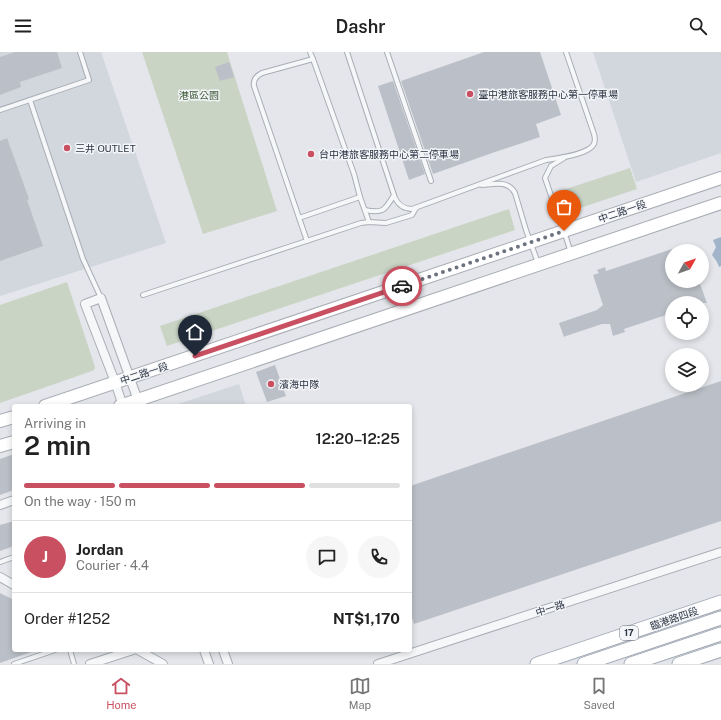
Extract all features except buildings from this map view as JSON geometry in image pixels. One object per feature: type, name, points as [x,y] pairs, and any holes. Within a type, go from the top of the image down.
[{"type":"main road","name":"臨港路四段","points":[[537,664],[721,602]]},
{"type":"main road","name":"臨港路四段","points":[[584,664],[721,618]]},
{"type":"main road","points":[[631,664],[721,634]]},
{"type":"main road","points":[[679,664],[721,650]]},
{"type":"street","name":"中二路一段","points":[[51,404],[721,178]]},
{"type":"street","points":[[121,404],[115,382],[86,304],[101,298],[139,403],[571,253],[721,203]]},
{"type":"street","points":[[0,421],[12,418]]},
{"type":"street","points":[[0,446],[12,443]]},
{"type":"street","points":[[0,505],[12,501]]},
{"type":"street","name":"中一路","points":[[378,664],[721,552]]},
{"type":"street","points":[[0,578],[12,583]]},
{"type":"street","points":[[90,664],[127,652]]},
{"type":"street","points":[[142,652],[163,664]]},
{"type":"street","points":[[205,652],[209,664]]},
{"type":"street","points":[[225,652],[228,664]]},
{"type":"lane","points":[[0,110],[89,80],[80,52]]},
{"type":"lane","points":[[310,52],[354,174],[369,222]]},
{"type":"lane","points":[[347,52],[397,202],[403,207],[412,209],[546,160],[586,151],[594,144],[594,134],[566,52]]},
{"type":"lane","points":[[387,52],[431,181]]},
{"type":"lane","points":[[307,241],[254,86],[254,82],[255,78],[262,73],[313,59]]},
{"type":"lane","points":[[30,100],[83,259],[101,298]]},
{"type":"lane","points":[[568,156],[551,166],[545,178],[571,253]]},
{"type":"lane","points":[[475,185],[502,183],[507,184],[513,189],[539,264]]},
{"type":"lane","points":[[365,210],[376,212],[382,210],[389,204],[394,194]]},
{"type":"lane","points":[[299,218],[360,197]]},
{"type":"lane","points":[[143,295],[361,223],[386,223],[412,215],[417,208]]},
{"type":"lane","points":[[0,562],[12,558]]},
{"type":"lane","points":[[14,664],[49,652]]},
{"type":"lane","points":[[71,652],[74,664]]},
{"type":"shaded area","name":"三井 OUTLET","points":[[0,52],[101,52],[166,243],[0,296]]},
{"type":"shaded area","points":[[593,52],[721,52],[721,153],[636,182]]},
{"type":"shaded area","points":[[239,384],[245,404],[178,404]]},
{"type":"green space","name":"港區公園","points":[[142,52],[227,52],[277,211],[203,234]]},
{"type":"green space","points":[[630,168],[637,189],[568,212],[560,191]]},
{"type":"green space","points":[[509,209],[515,230],[167,346],[160,326]]},
{"type":"green space","points":[[67,282],[95,369],[0,403],[0,305]]},
{"type":"water","points":[[721,237],[721,266],[719,267],[712,255],[716,247],[713,240]]},
{"type":"way so far","points":[[402,286],[564,231]]},
{"type":"place","name":"臺中港旅客服務中心第一停車場","points":[[470,94]]},
{"type":"place","name":"三井 OUTLET","points":[[67,148]]},
{"type":"place","name":"台中港旅客服務中心第二停車場","points":[[311,154]]},
{"type":"place","name":"濱海中隊","points":[[271,384]]},
{"type":"route","points":[[195,356],[402,286]]}]
